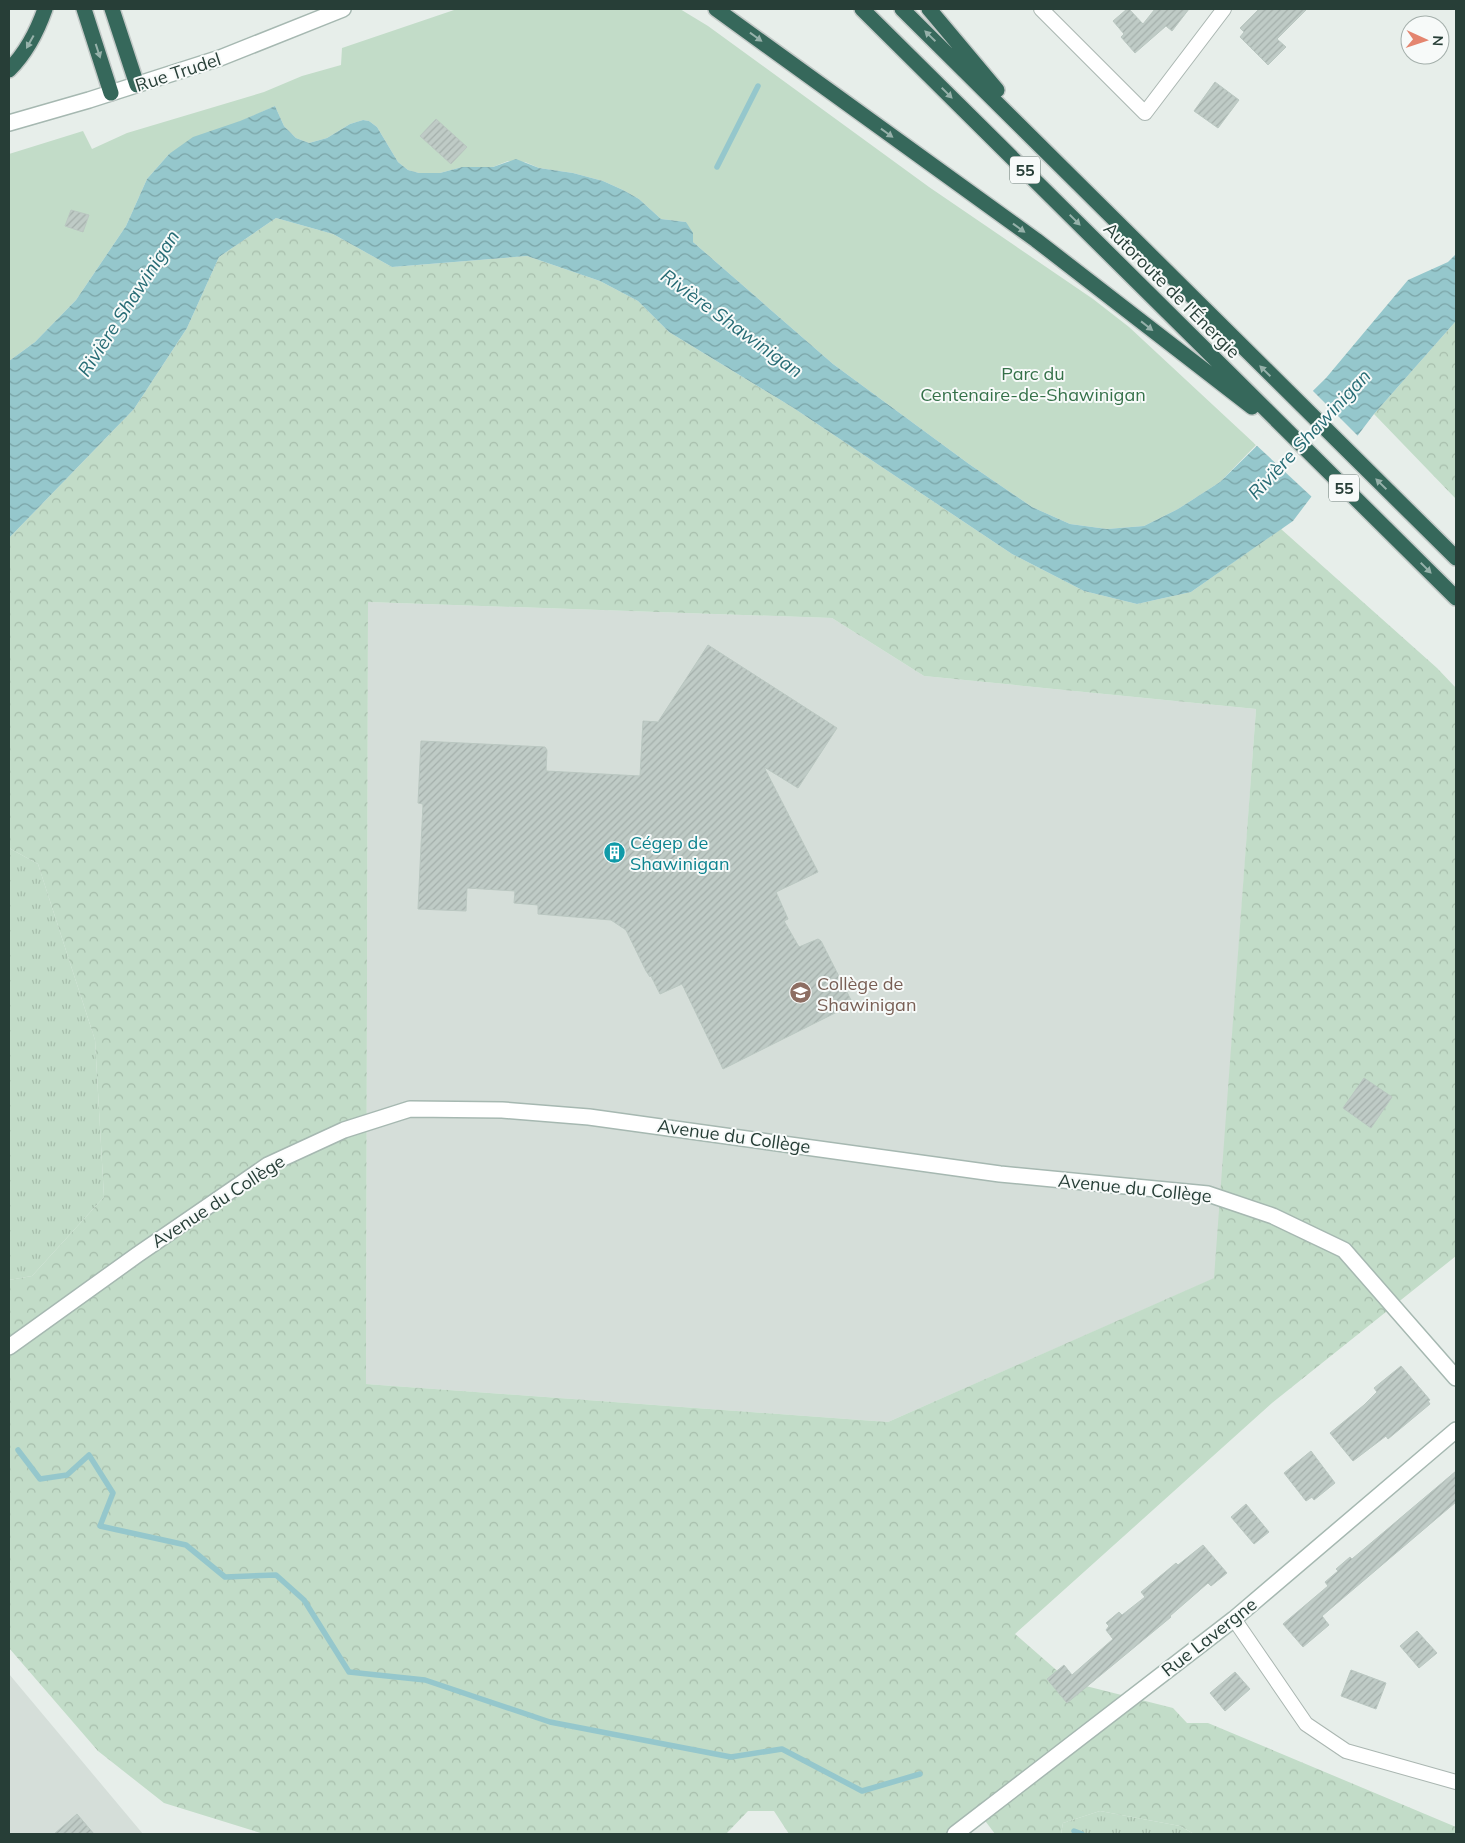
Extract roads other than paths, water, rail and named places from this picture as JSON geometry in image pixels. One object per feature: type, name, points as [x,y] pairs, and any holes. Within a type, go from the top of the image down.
[{"type":"highway","points":[[9,70],[27,48],[45,9]]},
{"type":"highway","points":[[84,9],[111,93]]},
{"type":"highway","points":[[112,9],[137,85]]},
{"type":"highway","points":[[716,9],[1036,240],[1293,438]]},
{"type":"highway","name":"Autoroute de l'Énergie","points":[[862,9],[1456,598]]},
{"type":"highway","name":"Autoroute de l'Énergie","points":[[902,9],[1456,558]]},
{"type":"highway","points":[[929,9],[1052,156]]},
{"type":"street","name":"Rue Trudel","points":[[9,123],[220,58],[344,9]]},
{"type":"street","points":[[1041,9],[1145,113],[1224,9]]},
{"type":"street","name":"Avenue du Collège","points":[[9,1347],[137,1255],[268,1165],[344,1130],[410,1109],[502,1110],[589,1117],[1000,1174],[1208,1194],[1273,1216],[1344,1250],[1456,1378]]},
{"type":"street","name":"Rue Lavergne","points":[[955,1834],[1234,1619],[1456,1430]]},
{"type":"street","points":[[1234,1619],[1306,1724],[1346,1751],[1456,1782]]},
{"type":"water","name":"Rivière Shawinigan","points":[[275,106],[284,126],[296,138],[309,143],[327,138],[350,124],[363,120],[369,121],[377,127],[398,162],[408,170],[419,173],[440,173],[462,167],[493,167],[516,159],[539,168],[573,173],[603,181],[639,199],[661,219],[686,222],[693,233],[693,242],[833,364],[969,464],[1032,507],[1070,524],[1107,529],[1144,526],[1178,509],[1220,482],[1326,378],[1408,280],[1448,262],[1456,254],[1456,321],[1374,414],[1293,521],[1191,592],[1137,604],[1084,591],[1012,554],[792,407],[669,332],[638,301],[600,281],[527,256],[392,267],[333,234],[276,218],[219,257],[187,328],[134,409],[9,538],[9,361],[35,342],[76,300],[126,226],[147,179],[169,154],[193,137],[240,121]]},
{"type":"waterway","points":[[717,167],[758,86]]},
{"type":"waterway","points":[[18,1450],[40,1479],[67,1475],[89,1455],[113,1493],[100,1526],[186,1545],[225,1577],[276,1575],[304,1600],[349,1672],[425,1680],[550,1722],[731,1757],[782,1749],[862,1791],[920,1774]]},
{"type":"waterway","points":[[1074,1831],[1082,1834]]},
{"type":"place","name":"Cégep de Shawinigan","points":[[614,852]]},
{"type":"place","name":"Collège de Shawinigan","points":[[801,993]]},
{"type":"park label","name":"Parc du Centenaire-de-Shawinigan","points":[[1033,383]]}]
